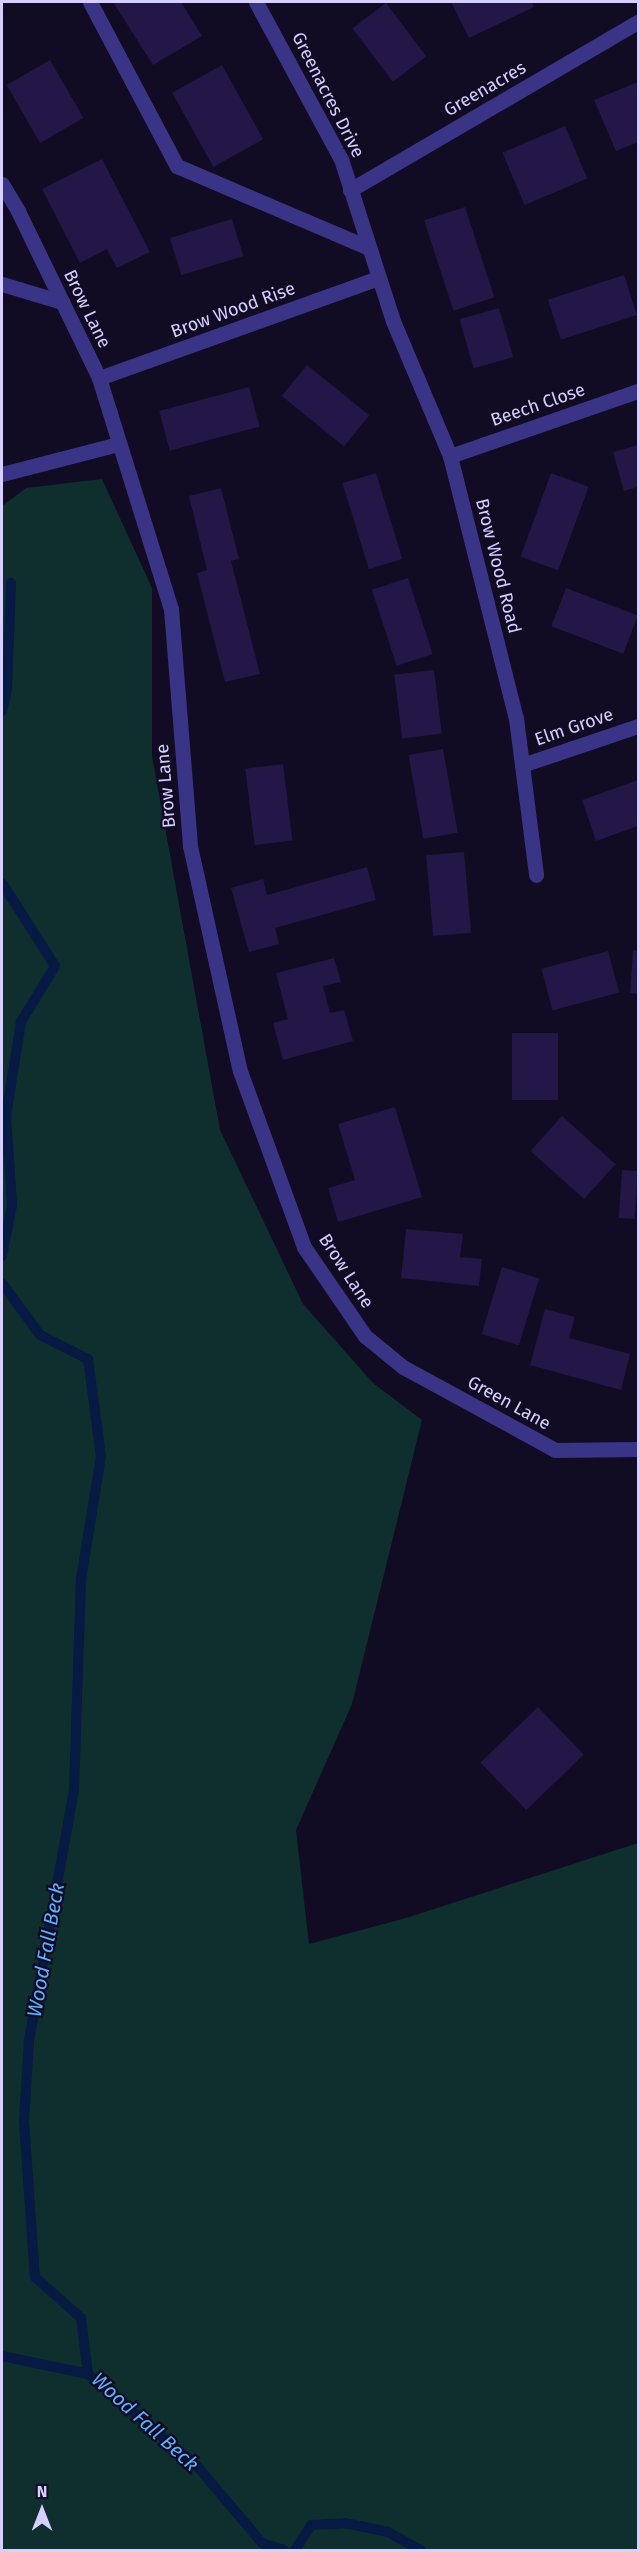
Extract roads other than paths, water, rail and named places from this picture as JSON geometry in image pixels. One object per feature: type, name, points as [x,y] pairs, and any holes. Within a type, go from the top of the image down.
[{"type":"street","points":[[90,2],[177,165],[369,248]]},
{"type":"street","name":"Greenacres Drive","points":[[256,2],[312,101],[341,159],[379,278]]},
{"type":"street","name":"Greenacres","points":[[350,190],[639,22]]},
{"type":"street","name":"Brow Lane","points":[[2,184],[99,378],[171,609],[190,846],[240,1071],[304,1247],[365,1335],[403,1367]]},
{"type":"street","name":"Brow Wood Rise","points":[[99,378],[379,278]]},
{"type":"street","name":"Brow Wood Road","points":[[379,278],[450,456],[516,718],[536,875]]},
{"type":"street","points":[[2,284],[62,302]]},
{"type":"street","name":"Beech Close","points":[[450,456],[639,391]]},
{"type":"street","points":[[2,474],[118,444]]},
{"type":"street","name":"Elm Grove","points":[[522,765],[639,726]]},
{"type":"street","name":"Green Lane","points":[[403,1367],[555,1450],[639,1449]]},
{"type":"waterway","name":"Wood Fall Beck","points":[[2,711],[7,689],[11,583]]},
{"type":"waterway","name":"Wood Fall Beck","points":[[2,883],[55,966],[21,1022],[6,1116],[12,1205],[2,1256]]},
{"type":"waterway","name":"Wood Fall Beck","points":[[2,1283],[40,1335],[88,1359],[101,1456],[81,1579],[74,1790],[29,2041],[24,2121],[35,2277],[81,2318],[88,2374],[197,2466],[262,2543],[284,2550]]},
{"type":"waterway","points":[[2,2356],[88,2374]]},
{"type":"waterway","name":"Wood Fall Beck","points":[[295,2550],[311,2525],[345,2523],[388,2532],[421,2550]]}]
